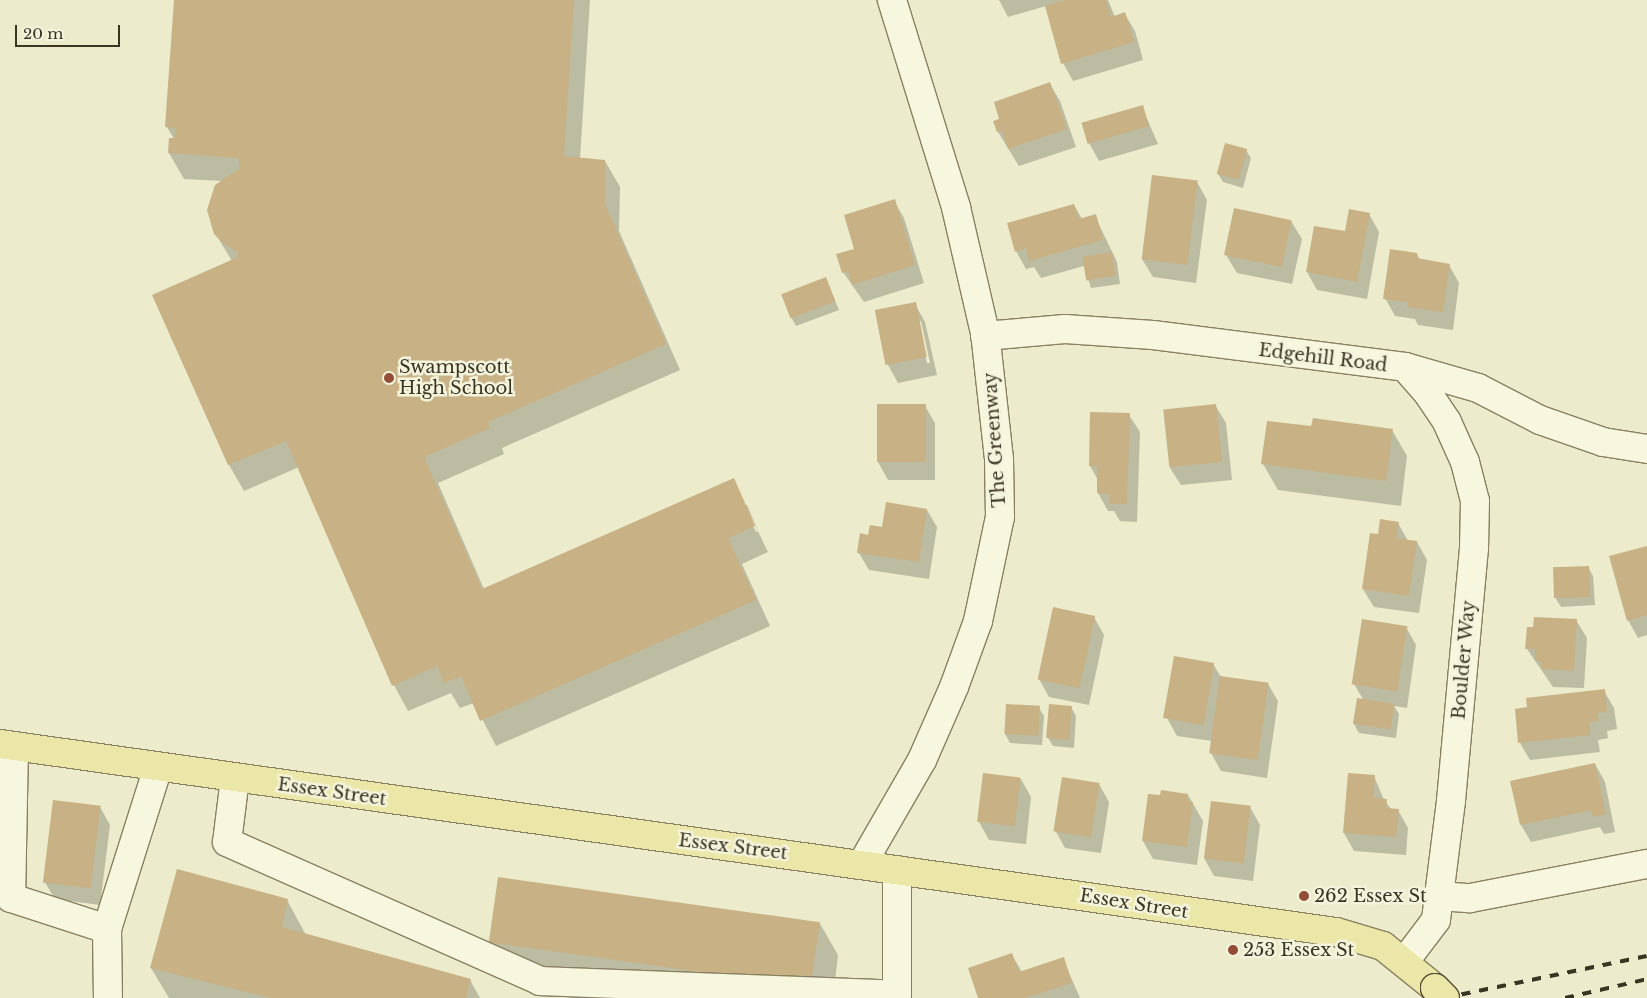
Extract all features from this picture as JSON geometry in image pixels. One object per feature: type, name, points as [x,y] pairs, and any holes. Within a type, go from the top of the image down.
[{"type":"main road","name":"Essex Street","points":[[7,745],[1336,932],[1383,946],[1405,961],[1440,993]]},
{"type":"street","name":"The Greenway","points":[[862,864],[922,760],[954,687],[978,621],[1000,518],[999,459],[985,336],[956,207],[892,0]]},
{"type":"street","name":"Edgehill Road","points":[[985,336],[1065,329],[1144,334],[1405,367],[1478,388],[1540,420],[1603,442],[1647,449]]},
{"type":"street","name":"Boulder Way","points":[[1405,367],[1429,395],[1447,422],[1465,462],[1475,501],[1474,548],[1452,792],[1436,920],[1405,961]]},
{"type":"street","points":[[7,745],[5,902],[107,929]]},
{"type":"street","points":[[108,998],[107,929],[158,767]]},
{"type":"street","points":[[235,778],[227,842],[540,981],[898,995],[897,870]]},
{"type":"street","points":[[1439,896],[1470,898],[1647,864]]},
{"type":"building","points":[[174,0],[574,0],[564,156],[605,160],[605,204],[666,344],[488,422],[490,428],[424,457],[482,589],[734,478],[755,526],[728,538],[756,600],[480,721],[461,676],[444,683],[437,666],[392,686],[286,441],[228,465],[152,295],[238,257],[238,252],[224,244],[214,234],[207,210],[215,185],[240,168],[238,158],[168,153],[169,138],[175,138],[176,128],[165,127]]},
{"type":"building","points":[[1065,0],[1106,0],[1111,17],[1125,12],[1134,42],[1061,64],[1045,6]]},
{"type":"building","points":[[1050,82],[1067,129],[1008,149],[1002,131],[997,132],[993,121],[999,119],[994,102]]},
{"type":"building","points":[[1143,105],[1149,126],[1088,144],[1081,123]]},
{"type":"building","points":[[1225,143],[1247,149],[1239,180],[1217,174]]},
{"type":"building","points":[[1152,175],[1198,181],[1187,265],[1142,259]]},
{"type":"building","points":[[895,199],[915,265],[852,285],[848,271],[842,273],[836,254],[854,249],[844,215]]},
{"type":"building","points":[[1074,204],[1079,219],[1096,214],[1103,240],[1029,261],[1026,248],[1015,252],[1007,223]]},
{"type":"building","points":[[1234,208],[1292,220],[1282,267],[1224,255]]},
{"type":"building","points":[[1349,209],[1370,213],[1357,282],[1306,272],[1314,226],[1345,231]]},
{"type":"building","points":[[1390,249],[1417,253],[1417,258],[1450,264],[1443,312],[1407,307],[1407,302],[1383,299]]},
{"type":"building","points":[[1112,252],[1116,276],[1086,280],[1082,257]]},
{"type":"building","points":[[826,277],[835,301],[791,318],[781,294]]},
{"type":"building","points":[[916,302],[927,357],[885,365],[875,310]]},
{"type":"building","points":[[877,404],[926,404],[926,462],[877,462]]},
{"type":"building","points":[[1216,404],[1222,462],[1169,467],[1163,410]]},
{"type":"building","points":[[1090,412],[1130,413],[1127,504],[1109,504],[1109,494],[1097,493],[1097,466],[1089,466]]},
{"type":"building","points":[[1313,418],[1393,429],[1386,481],[1261,464],[1267,421],[1311,426]]},
{"type":"building","points":[[886,502],[927,509],[919,562],[857,553],[860,533],[868,535],[870,525],[882,527]]},
{"type":"building","points":[[1380,519],[1399,522],[1396,538],[1417,541],[1409,596],[1362,589],[1370,533],[1378,534]]},
{"type":"building","points":[[1647,546],[1647,615],[1627,621],[1609,556]]},
{"type":"building","points":[[1589,566],[1590,597],[1554,598],[1553,567]]},
{"type":"building","points":[[1053,607],[1095,616],[1080,688],[1038,679]]},
{"type":"building","points":[[1534,617],[1577,619],[1574,671],[1542,669],[1542,661],[1535,661],[1535,649],[1525,649],[1527,627],[1533,627]]},
{"type":"building","points":[[1362,619],[1407,626],[1397,691],[1352,684]]},
{"type":"building","points":[[1174,656],[1214,663],[1203,725],[1163,718]]},
{"type":"building","points":[[1220,676],[1269,683],[1258,760],[1209,753]]},
{"type":"building","points":[[1605,689],[1607,712],[1597,713],[1599,721],[1589,722],[1590,735],[1518,743],[1515,709],[1527,707],[1526,698]]},
{"type":"building","points":[[1357,698],[1395,704],[1390,730],[1353,724]]},
{"type":"building","points":[[1006,704],[1040,706],[1038,736],[1004,734]]},
{"type":"building","points":[[1049,704],[1072,706],[1069,740],[1046,738]]},
{"type":"building","points":[[1595,763],[1606,814],[1593,817],[1591,810],[1520,825],[1510,781]]},
{"type":"building","points":[[983,773],[1021,778],[1015,826],[977,822]]},
{"type":"building","points":[[1348,773],[1375,775],[1373,798],[1387,799],[1386,808],[1399,809],[1396,837],[1343,833]]},
{"type":"building","points":[[1062,777],[1100,783],[1091,837],[1053,831]]},
{"type":"building","points":[[1161,790],[1188,794],[1187,801],[1193,802],[1187,847],[1142,841],[1148,794],[1160,795]]},
{"type":"building","points":[[53,800],[101,806],[91,888],[43,882]]},
{"type":"building","points":[[1211,801],[1251,806],[1244,863],[1204,859]]},
{"type":"building","points":[[177,869],[288,899],[282,927],[471,979],[466,998],[271,998],[150,968]]},
{"type":"building","points":[[498,877],[820,922],[811,988],[489,942]]},
{"type":"building","points":[[1012,953],[1019,972],[1064,957],[1072,983],[1025,998],[978,998],[968,968]]},
{"type":"railway","points":[[1444,998],[1647,956]]},
{"type":"railway","points":[[1565,998],[1647,979]]},
{"type":"place","name":"Swampscott High School","points":[[389,378]]},
{"type":"place","name":"262 Essex St","points":[[1304,896]]},
{"type":"place","name":"253 Essex St","points":[[1233,950]]}]
